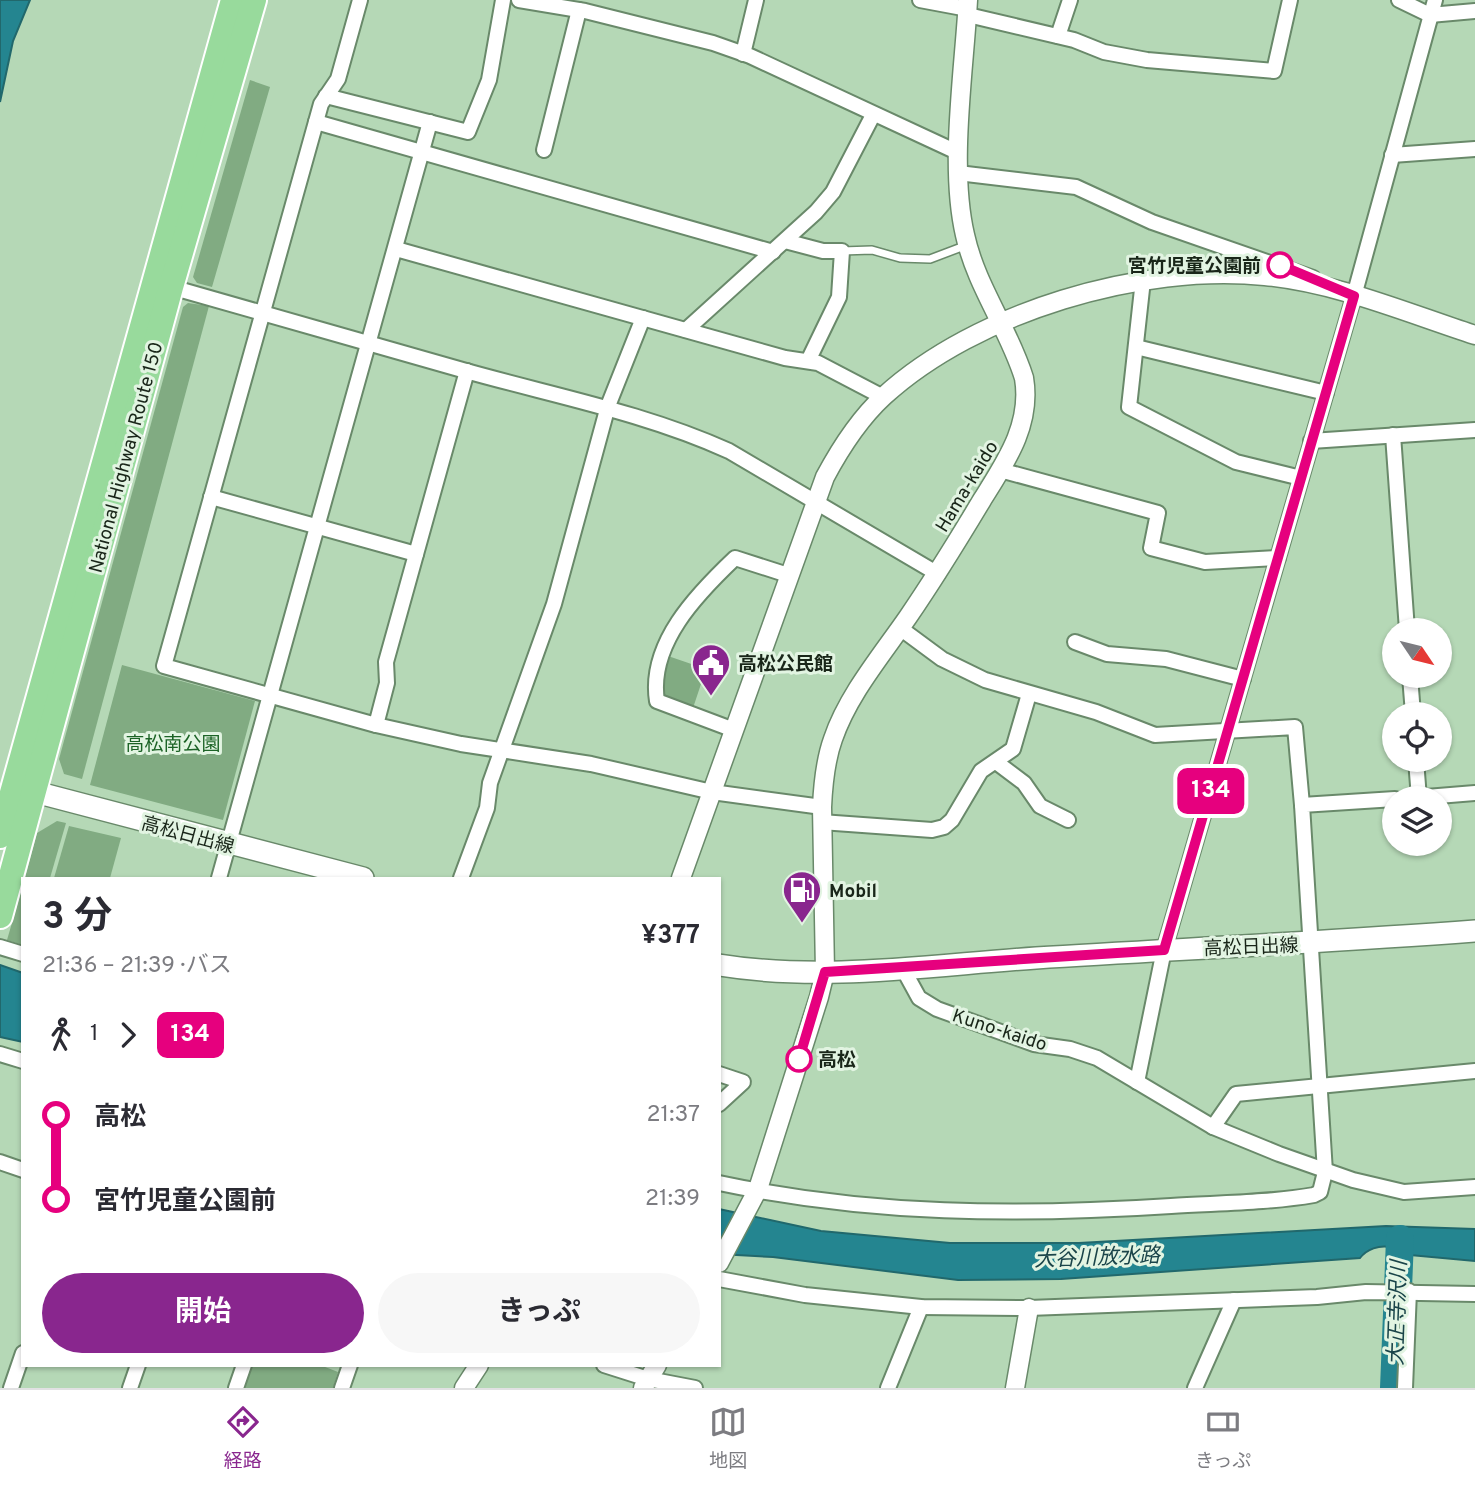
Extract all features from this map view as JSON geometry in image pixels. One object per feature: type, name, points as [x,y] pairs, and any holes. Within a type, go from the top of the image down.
[{"type":"highway","name":"National Highway Route 150","points":[[0,916],[24,790],[233,0]]},
{"type":"highway","name":"National Highway Route 150","points":[[0,836],[24,790],[254,0]]},
{"type":"main road","name":"高松日出線","points":[[24,790],[359,877]]},
{"type":"main road","name":"高松日出線","points":[[902,967],[1164,950],[1312,944],[1475,931]]},
{"type":"main road","points":[[721,965],[796,975],[902,967]]},
{"type":"street","points":[[360,0],[338,79],[326,96],[316,122],[164,666],[403,733],[591,764],[821,815],[932,830],[944,827],[952,820],[981,771],[1013,748],[1029,694]]},
{"type":"street","points":[[326,96],[468,132],[489,80],[503,0]]},
{"type":"street","points":[[519,0],[579,10],[677,32],[743,54],[959,153]]},
{"type":"street","points":[[743,54],[756,0]]},
{"type":"street","points":[[920,0],[968,8],[1104,52],[1147,60],[1274,71],[1290,0]]},
{"type":"street","points":[[1058,36],[1070,0]]},
{"type":"street","points":[[1399,0],[1430,15],[1475,11]]},
{"type":"street","points":[[1137,1082],[1164,950],[1326,393],[1348,295],[1392,155],[1434,0]]},
{"type":"street","name":"Hama-kaido","points":[[825,972],[821,815],[827,759],[837,729],[856,693],[938,574],[1000,470],[1017,440],[1027,395],[1017,357],[967,244],[961,213],[958,173],[968,8]]},
{"type":"street","points":[[544,150],[579,10]]},
{"type":"street","points":[[686,330],[785,241],[833,192],[873,115]]},
{"type":"street","points":[[316,122],[773,252]]},
{"type":"street","points":[[219,877],[430,122]]},
{"type":"street","points":[[1392,155],[1475,149]]},
{"type":"street","points":[[958,173],[1076,187],[1152,222],[1280,265],[1348,295]]},
{"type":"street","points":[[785,241],[823,251],[842,251],[839,297],[808,361]]},
{"type":"street","points":[[396,248],[785,358],[808,361],[883,397]]},
{"type":"street","points":[[681,877],[788,575],[815,504],[841,448],[883,397],[934,357],[1002,323],[1102,289],[1143,280],[1189,275],[1264,276],[1305,282],[1475,335]]},
{"type":"street","points":[[1143,280],[1129,407],[1236,462],[1301,478]]},
{"type":"street","points":[[170,287],[467,371],[608,406],[697,437],[729,452],[938,574]]},
{"type":"street","points":[[461,877],[487,808],[490,783],[560,586],[608,406],[643,318]]},
{"type":"street","points":[[1136,347],[1326,393]]},
{"type":"street","points":[[376,725],[387,683],[386,662],[467,371]]},
{"type":"street","points":[[1311,441],[1475,430]]},
{"type":"street","points":[[1392,435],[1406,618]]},
{"type":"street","points":[[1000,470],[1158,513],[1151,548],[1205,562],[1278,558]]},
{"type":"street","points":[[211,497],[416,554]]},
{"type":"street","points":[[734,730],[657,701],[655,687],[671,631],[700,592],[735,558],[788,575]]},
{"type":"street","points":[[721,1183],[810,1199],[887,1207],[1038,1214],[1307,1197],[1320,1192],[1325,1172],[1312,944],[1295,727],[1155,735],[1096,712],[985,680],[942,659],[900,628]]},
{"type":"street","points":[[1075,642],[1107,654],[1166,659],[1243,679]]},
{"type":"street","points":[[996,762],[1024,783],[1040,806],[1068,820]]},
{"type":"street","points":[[1452,795],[1475,793]]},
{"type":"street","points":[[1302,805],[1382,800]]},
{"type":"street","points":[[0,947],[21,953]]},
{"type":"street","name":"Kuno-kaido","points":[[902,967],[919,998],[937,1009],[1034,1044],[1070,1049],[1097,1058],[1213,1127],[1325,1172],[1404,1192],[1475,1187]]},
{"type":"street","points":[[721,1259],[758,1189],[825,972]]},
{"type":"street","points":[[0,1054],[21,1060]]},
{"type":"street","points":[[1213,1127],[1236,1094],[1475,1071]]},
{"type":"street","points":[[721,1075],[743,1082],[721,1102]]},
{"type":"street","points":[[0,1162],[21,1169]]},
{"type":"street","points":[[721,1279],[804,1295],[921,1307],[1029,1308],[1403,1291],[1475,1294]]},
{"type":"street","points":[[1403,1291],[1405,1388]]},
{"type":"street","points":[[1195,1388],[1234,1300]]},
{"type":"street","points":[[888,1388],[921,1307]]},
{"type":"street","points":[[1019,1387],[1029,1308]]},
{"type":"street","points":[[0,1385],[8,1388],[21,1358]]},
{"type":"street","points":[[130,1388],[137,1367]]},
{"type":"street","points":[[236,1388],[243,1367]]},
{"type":"street","points":[[342,1388],[349,1367]]},
{"type":"street","points":[[464,1388],[478,1367]]},
{"type":"street","points":[[612,1367],[695,1388]]},
{"type":"lane","points":[[842,251],[872,250],[900,258],[930,259],[967,244]]},
{"type":"green space","points":[[250,80],[270,87],[212,287],[197,283],[193,277]]},
{"type":"green space","points":[[188,303],[209,306],[82,779],[64,774],[59,759],[183,307]]},
{"type":"green space","points":[[668,656],[706,669],[692,711],[664,699],[659,689]]},
{"type":"green space","name":"高松南公園","points":[[122,665],[255,701],[223,820],[90,785]]},
{"type":"green space","points":[[57,821],[66,823],[50,877],[25,877],[37,833]]},
{"type":"green space","points":[[69,826],[121,838],[110,877],[54,877]]},
{"type":"green space","points":[[21,892],[21,944],[7,940]]},
{"type":"green space","points":[[251,1367],[325,1367],[338,1372],[333,1388],[245,1388]]},
{"type":"water","points":[[0,0],[30,0],[13,41],[0,102]]},
{"type":"water","points":[[0,965],[21,972],[21,1042],[0,1037]]},
{"type":"water","name":"大谷川放水路","points":[[721,1209],[821,1231],[950,1243],[1079,1243],[1386,1226],[1475,1229],[1475,1261],[1410,1255],[1402,1260],[1396,1259],[1390,1247],[1382,1247],[1370,1250],[1360,1258],[1061,1279],[958,1280],[773,1257],[721,1254]]},
{"type":"waterway","name":"大正寺沢川","points":[[1394,1388],[1400,1239]]},
{"type":"bus line","name":"134","points":[[799,1059],[825,972],[1164,950],[1354,296],[1280,265]]},
{"type":"place","name":"宮竹児童公園前","points":[[1280,265]]},
{"type":"place","name":"高松公民館","points":[[711,697]]},
{"type":"place","name":"Mobil","points":[[802,924]]},
{"type":"place","name":"高松","points":[[799,1059]]}]
